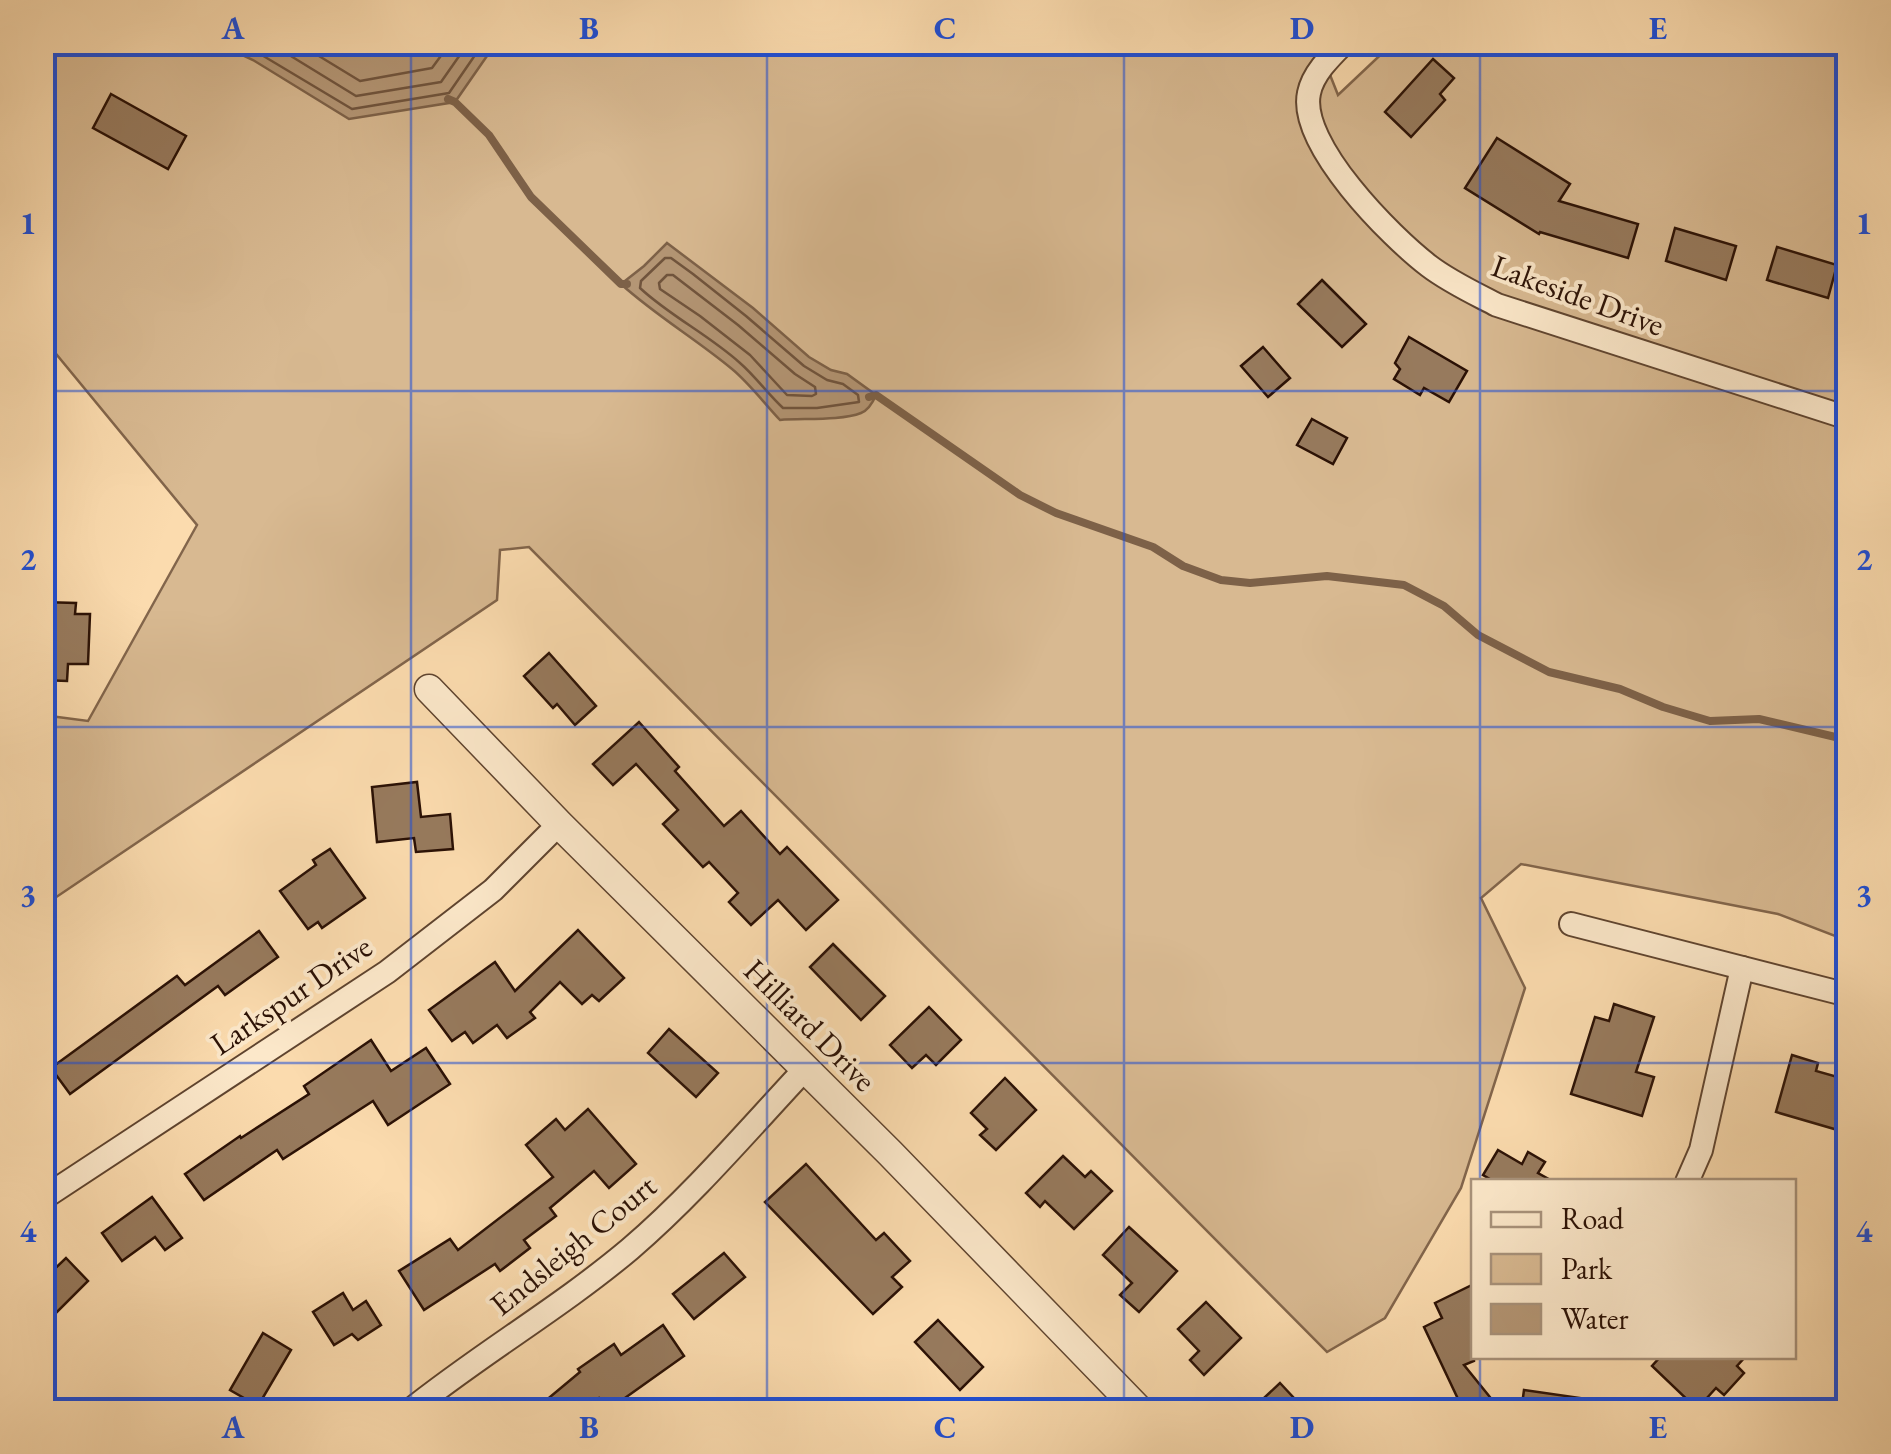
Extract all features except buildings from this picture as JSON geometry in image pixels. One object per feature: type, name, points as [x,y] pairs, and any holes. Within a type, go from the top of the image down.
[{"type":"street","name":"Lakeside Drive","points":[[1344,42],[1320,70],[1309,91],[1307,107],[1312,129],[1362,203],[1428,265],[1497,305],[1848,418]]},
{"type":"street","name":"Hilliard Drive","points":[[429,689],[1141,1412]]},
{"type":"street","name":"Larkspur Drive","points":[[42,1199],[387,972],[493,890],[559,824]]},
{"type":"street","points":[[1571,924],[1848,996]]},
{"type":"street","points":[[1688,1179],[1701,1150],[1742,968]]},
{"type":"street","name":"Endsleigh Court","points":[[408,1412],[571,1296],[628,1250],[806,1069]]},
{"type":"green space","points":[[1317,42],[1338,95],[1393,43],[1848,43],[1848,941],[1778,914],[1521,864],[1481,898],[1525,988],[1461,1188],[1385,1318],[1327,1352],[529,547],[500,550],[497,600],[43,906],[42,715],[88,721],[197,525],[43,338],[43,43]]},
{"type":"water","points":[[217,43],[496,43],[455,102],[349,119],[253,60]]},
{"type":"water","points":[[667,243],[753,308],[809,357],[847,374],[876,395],[870,406],[861,413],[843,417],[780,420],[732,369],[621,284]]},
{"type":"waterway","points":[[448,99],[489,135],[531,197],[621,284],[627,284]]},
{"type":"waterway","points":[[869,397],[876,395],[1020,495],[1056,513],[1153,547],[1183,566],[1221,580],[1250,583],[1327,576],[1404,585],[1444,606],[1478,635],[1549,672],[1620,689],[1710,721],[1759,719],[1848,740]]}]
